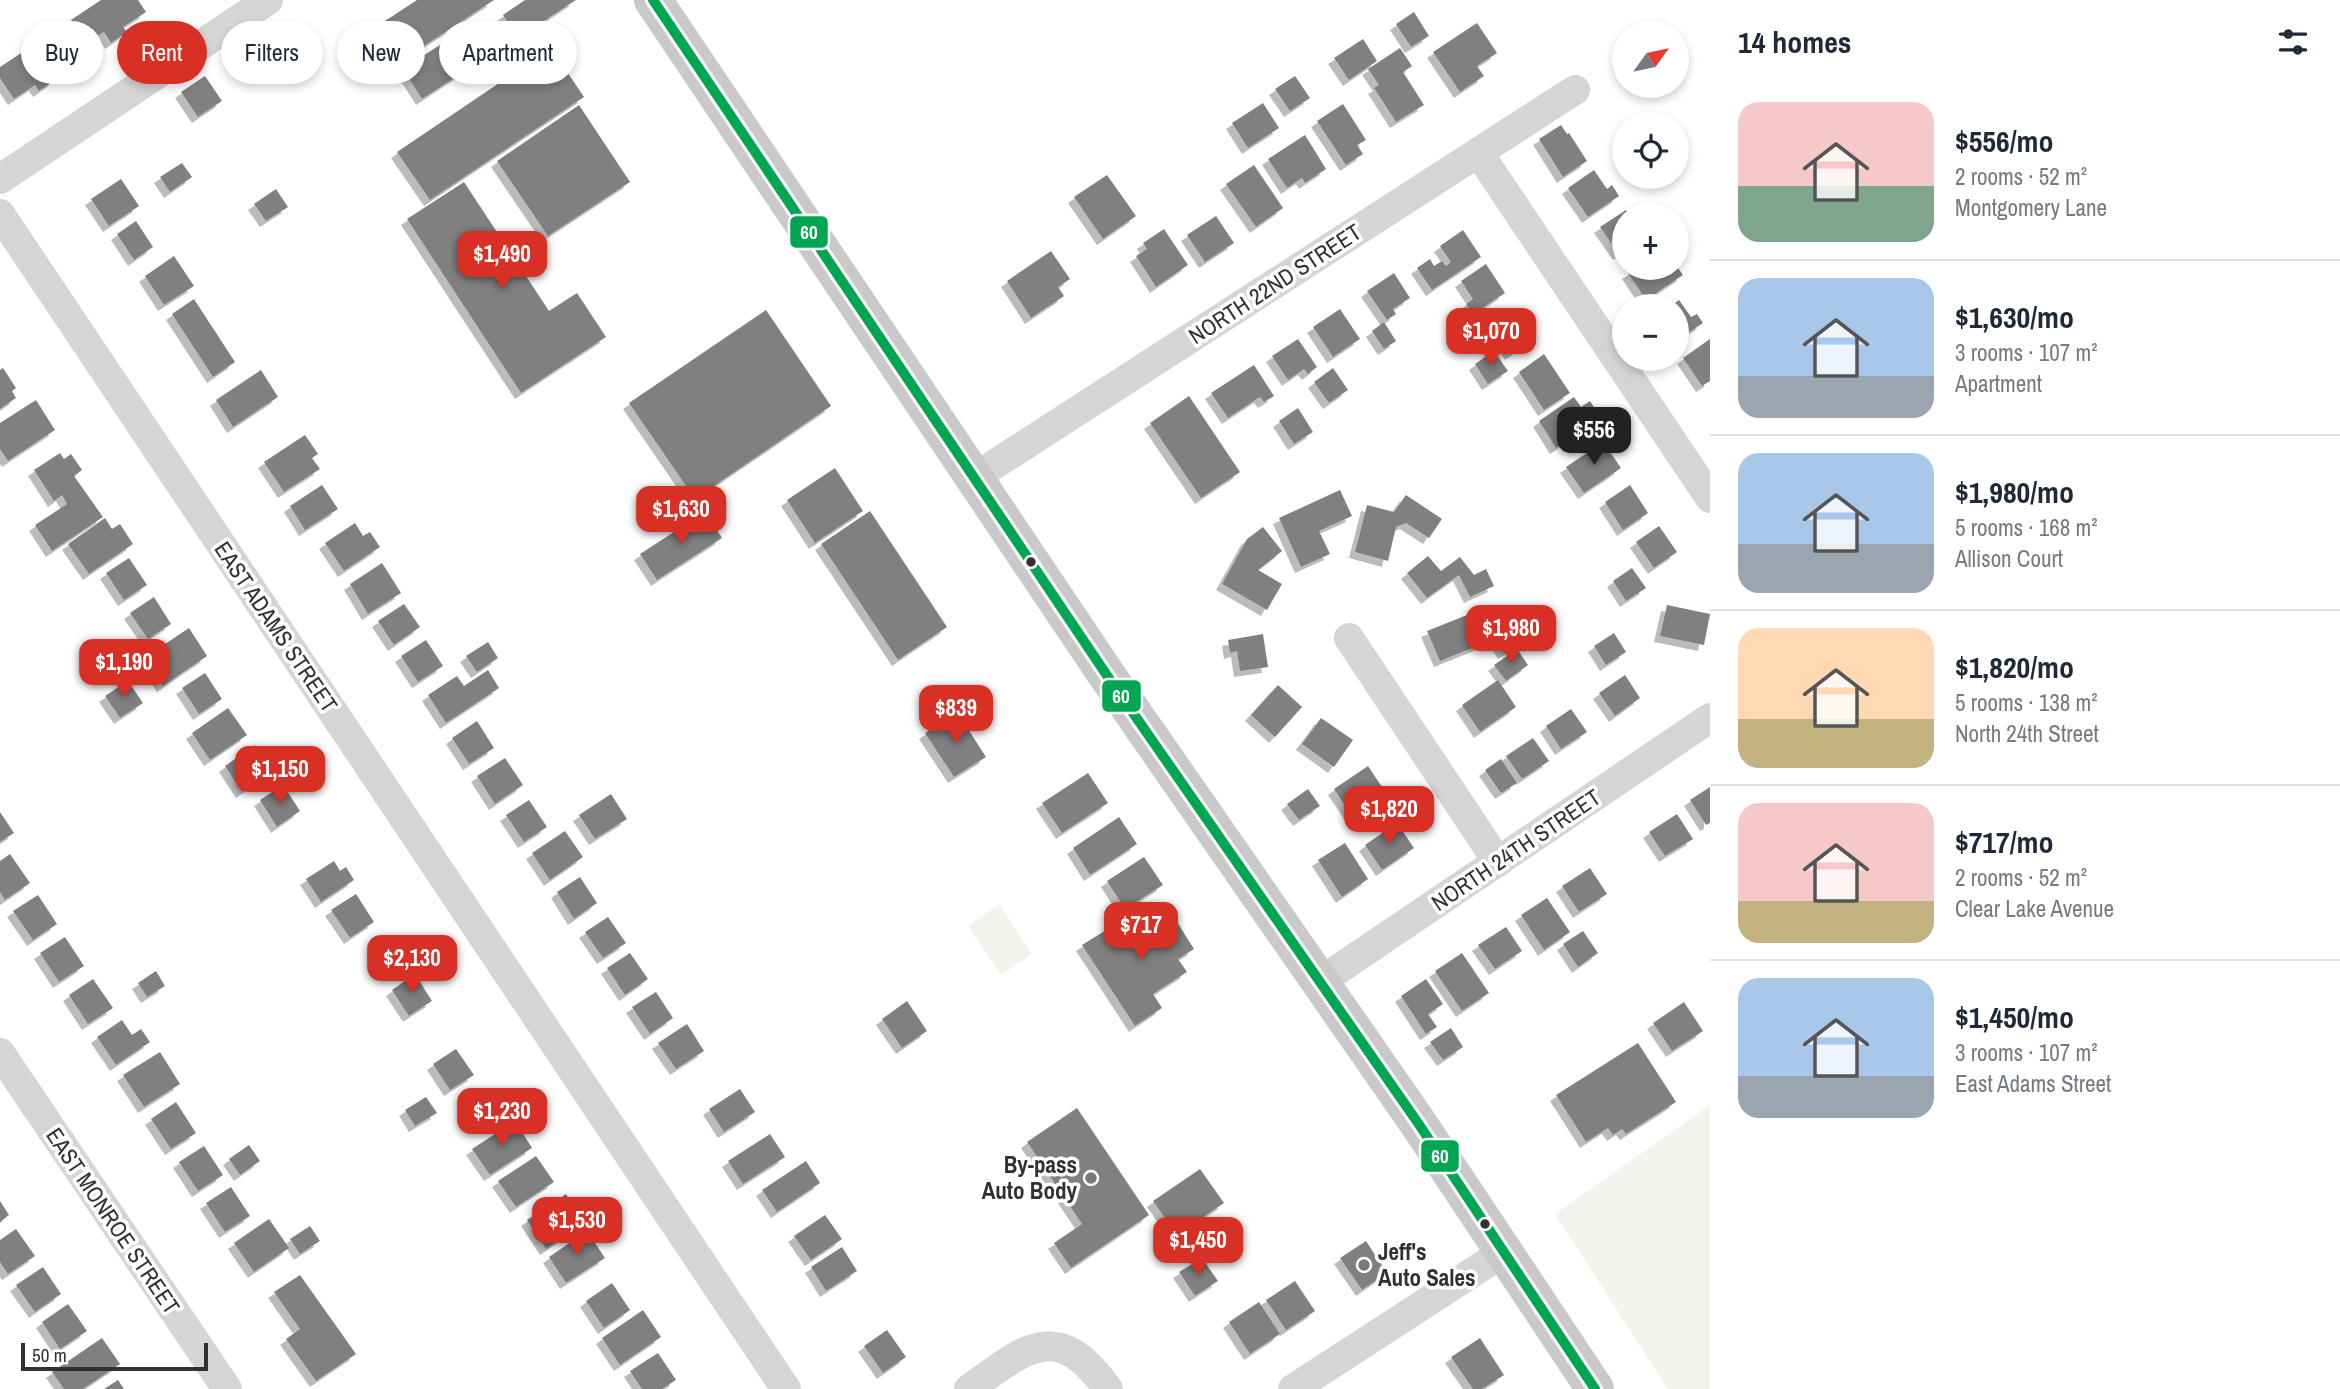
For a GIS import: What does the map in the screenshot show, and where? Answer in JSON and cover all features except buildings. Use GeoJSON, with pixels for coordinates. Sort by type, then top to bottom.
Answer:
{"type":"FeatureCollection","features":[{"type":"Feature","properties":{"kind":"main road"},"geometry":{"type":"LineString","coordinates":[[653,0],[1106,674],[1321,981],[1595,1389]]}},
{"type":"Feature","properties":{"kind":"street"},"geometry":{"type":"LineString","coordinates":[[0,179],[268,0]]}},
{"type":"Feature","properties":{"kind":"street","name":"NORTH 22ND STREET"},"geometry":{"type":"LineString","coordinates":[[975,477],[1575,90]]}},
{"type":"Feature","properties":{"kind":"street"},"geometry":{"type":"LineString","coordinates":[[1478,152],[1709,496]]}},
{"type":"Feature","properties":{"kind":"street","name":"EAST ADAMS STREET"},"geometry":{"type":"LineString","coordinates":[[0,214],[786,1389]]}},
{"type":"Feature","properties":{"kind":"street"},"geometry":{"type":"LineString","coordinates":[[1349,638],[1498,862]]}},
{"type":"Feature","properties":{"kind":"street","name":"NORTH 24TH STREET"},"geometry":{"type":"LineString","coordinates":[[1321,981],[1710,718]]}},
{"type":"Feature","properties":{"kind":"street","name":"EAST MONROE STREET"},"geometry":{"type":"LineString","coordinates":[[0,1053],[227,1389]]}},
{"type":"Feature","properties":{"kind":"street"},"geometry":{"type":"LineString","coordinates":[[1293,1389],[1504,1252]]}},
{"type":"Feature","properties":{"kind":"street"},"geometry":{"type":"LineString","coordinates":[[969,1389],[1030,1348],[1048,1345],[1067,1349],[1094,1369],[1108,1389]]}},
{"type":"Feature","properties":{"kind":"shaded area"},"geometry":{"type":"Polygon","coordinates":[[[999,904],[1032,954],[1001,975],[968,926],[999,904]]]}},
{"type":"Feature","properties":{"kind":"shaded area"},"geometry":{"type":"Polygon","coordinates":[[[1710,1105],[1710,1389],[1668,1389],[1555,1214],[1710,1105]]]}},
{"type":"Feature","properties":{"kind":"transit line","name":"60"},"geometry":{"type":"LineString","coordinates":[[653,0],[1106,674],[1418,1123],[1595,1389]]}},
{"type":"Feature","properties":{"kind":"place","name":"By-pass Auto Body"},"geometry":{"type":"Point","coordinates":[1091,1178]}},
{"type":"Feature","properties":{"kind":"place","name":"Jeff's Auto Sales"},"geometry":{"type":"Point","coordinates":[1364,1265]}}]}
